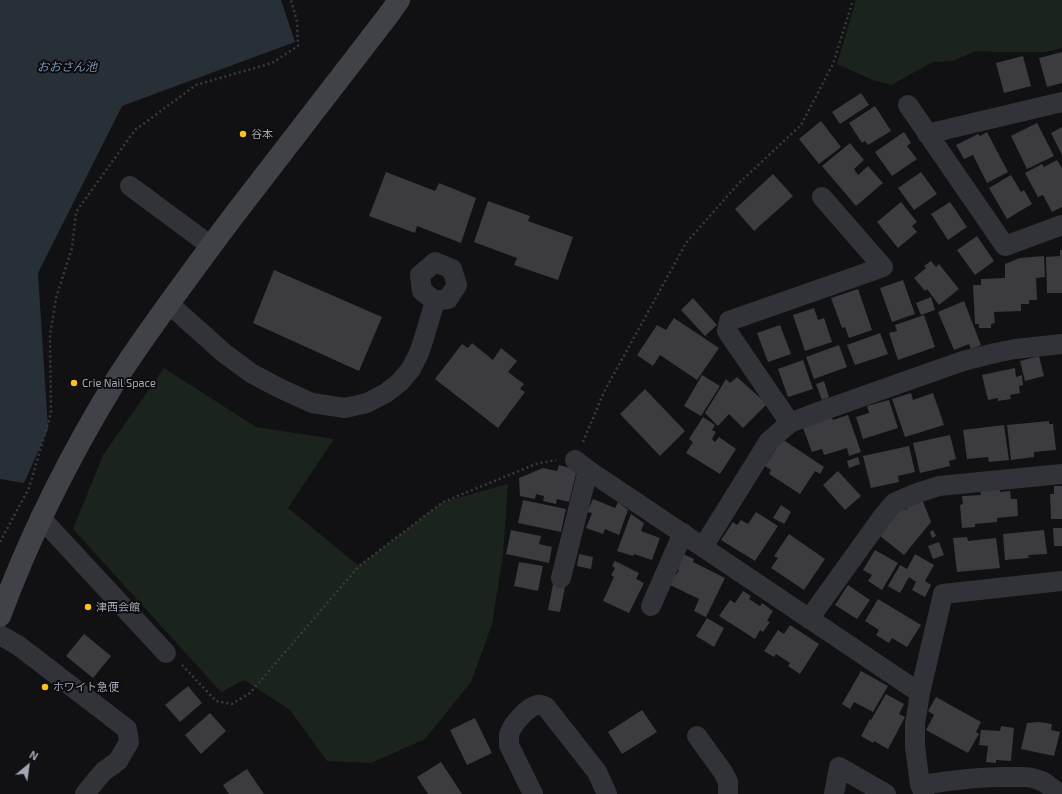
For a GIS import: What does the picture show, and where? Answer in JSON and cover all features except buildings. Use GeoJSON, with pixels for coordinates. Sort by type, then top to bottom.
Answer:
{"type":"FeatureCollection","features":[{"type":"Feature","properties":{"kind":"street"},"geometry":{"type":"LineString","coordinates":[[0,616],[5,584],[78,444],[114,384],[168,304],[211,246],[399,0]]}},
{"type":"Feature","properties":{"kind":"street"},"geometry":{"type":"LineString","coordinates":[[927,134],[1062,102]]}},
{"type":"Feature","properties":{"kind":"street"},"geometry":{"type":"LineString","coordinates":[[908,105],[1005,246],[1062,225]]}},
{"type":"Feature","properties":{"kind":"street"},"geometry":{"type":"LineString","coordinates":[[130,186],[211,246]]}},
{"type":"Feature","properties":{"kind":"street"},"geometry":{"type":"LineString","coordinates":[[790,423],[727,331],[729,321],[882,267],[822,197]]}},
{"type":"Feature","properties":{"kind":"street"},"geometry":{"type":"LineString","coordinates":[[168,304],[224,353],[252,373],[279,388],[312,402],[344,408],[367,403],[386,393],[400,382],[411,369],[419,353],[426,336],[435,301]]}},
{"type":"Feature","properties":{"kind":"street"},"geometry":{"type":"LineString","coordinates":[[703,546],[769,441],[790,423],[963,361],[1015,349],[1062,344]]}},
{"type":"Feature","properties":{"kind":"street"},"geometry":{"type":"LineString","coordinates":[[561,578],[582,465],[920,693]]}},
{"type":"Feature","properties":{"kind":"street"},"geometry":{"type":"LineString","coordinates":[[809,619],[894,503],[917,493],[939,486],[1062,474]]}},
{"type":"Feature","properties":{"kind":"street"},"geometry":{"type":"LineString","coordinates":[[40,517],[166,653]]}},
{"type":"Feature","properties":{"kind":"street"},"geometry":{"type":"LineString","coordinates":[[651,606],[683,533]]}},
{"type":"Feature","properties":{"kind":"street"},"geometry":{"type":"LineString","coordinates":[[1059,794],[1046,783],[1036,778],[1001,776],[971,778],[922,789],[915,746],[915,724],[920,693],[942,594],[1062,581]]}},
{"type":"Feature","properties":{"kind":"street"},"geometry":{"type":"LineString","coordinates":[[0,635],[19,646],[127,728],[129,742],[118,761],[104,770],[85,794]]}},
{"type":"Feature","properties":{"kind":"street"},"geometry":{"type":"LineString","coordinates":[[533,794],[509,745],[509,736],[511,730],[528,709],[538,704],[546,707],[597,772],[604,793]]}},
{"type":"Feature","properties":{"kind":"street"},"geometry":{"type":"LineString","coordinates":[[697,736],[723,772],[728,782],[728,794]]}},
{"type":"Feature","properties":{"kind":"street"},"geometry":{"type":"LineString","coordinates":[[834,794],[839,767],[886,794]]}},
{"type":"Feature","properties":{"kind":"path"},"geometry":{"type":"LineString","coordinates":[[0,542],[29,488],[51,413],[50,335],[56,298],[72,248],[76,212],[135,130],[196,85],[272,63],[298,46],[297,22],[291,0]]}},
{"type":"Feature","properties":{"kind":"path"},"geometry":{"type":"LineString","coordinates":[[166,653],[174,656],[216,701],[232,704],[250,693],[359,566],[443,502],[536,464],[560,459],[582,465],[604,392],[686,243],[738,184],[801,125],[833,64],[853,0]]}},
{"type":"Feature","properties":{"kind":"shaded area"},"geometry":{"type":"Polygon","coordinates":[[[856,0],[1062,0],[1062,48],[1045,52],[976,51],[952,61],[933,62],[891,85],[873,80],[837,64],[856,0]]]}},
{"type":"Feature","properties":{"kind":"shaded area"},"geometry":{"type":"Polygon","coordinates":[[[164,368],[256,427],[334,439],[288,508],[359,566],[443,502],[508,484],[503,555],[492,624],[471,682],[425,739],[371,763],[327,761],[290,710],[244,680],[221,692],[73,529],[103,455],[164,368]]]}},
{"type":"Feature","properties":{"kind":"water","name":"おおさん池"},"geometry":{"type":"Polygon","coordinates":[[[0,0],[281,0],[295,42],[122,106],[38,273],[48,429],[24,483],[0,479],[0,0]]]}},
{"type":"Feature","properties":{"kind":"place","name":"谷本"},"geometry":{"type":"Point","coordinates":[243,134]}},
{"type":"Feature","properties":{"kind":"place","name":"Crie Nail Space"},"geometry":{"type":"Point","coordinates":[74,383]}},
{"type":"Feature","properties":{"kind":"place","name":"津西会館"},"geometry":{"type":"Point","coordinates":[88,607]}},
{"type":"Feature","properties":{"kind":"place","name":"ホワイト急便"},"geometry":{"type":"Point","coordinates":[45,687]}}]}
